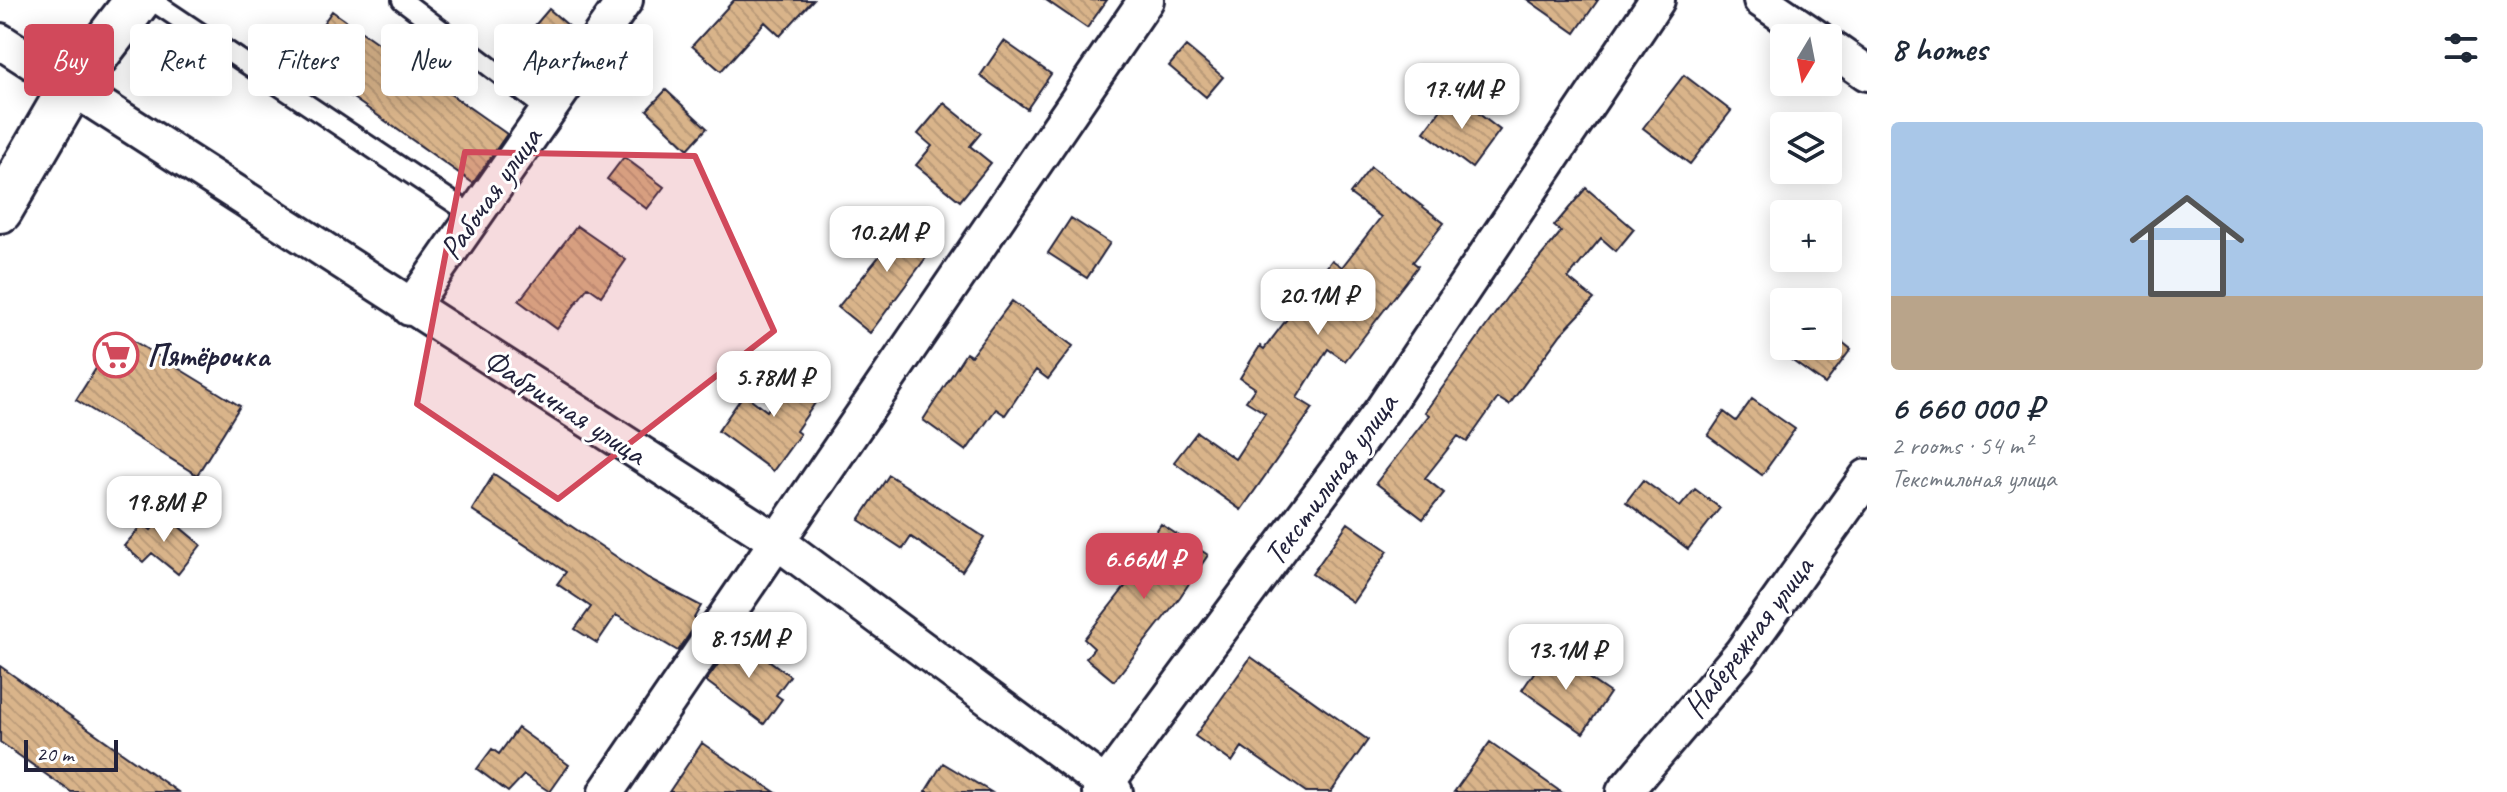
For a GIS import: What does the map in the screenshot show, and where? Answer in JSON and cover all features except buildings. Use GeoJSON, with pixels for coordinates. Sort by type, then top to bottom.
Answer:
{"type":"FeatureCollection","features":[{"type":"Feature","properties":{"kind":"street"},"geometry":{"type":"LineString","coordinates":[[114,32],[138,0]]}},
{"type":"Feature","properties":{"kind":"street","name":"Рабочая улица"},"geometry":{"type":"LineString","coordinates":[[410,308],[625,0]]}},
{"type":"Feature","properties":{"kind":"street"},"geometry":{"type":"LineString","coordinates":[[606,792],[1146,0]]}},
{"type":"Feature","properties":{"kind":"street","name":"Текстильная улица"},"geometry":{"type":"LineString","coordinates":[[1107,790],[1383,409],[1657,0]]}},
{"type":"Feature","properties":{"kind":"street"},"geometry":{"type":"LineString","coordinates":[[1761,0],[1796,24]]}},
{"type":"Feature","properties":{"kind":"street","name":"Фабричная улица"},"geometry":{"type":"LineString","coordinates":[[0,41],[24,57]]}},
{"type":"Feature","properties":{"kind":"street"},"geometry":{"type":"LineString","coordinates":[[1842,56],[1867,73]]}},
{"type":"Feature","properties":{"kind":"street"},"geometry":{"type":"LineString","coordinates":[[0,210],[66,96]]}},
{"type":"Feature","properties":{"kind":"street","name":"Фабричная улица"},"geometry":{"type":"LineString","coordinates":[[83,96],[778,542],[1107,790]]}},
{"type":"Feature","properties":{"kind":"street","name":"Набережная улица"},"geometry":{"type":"LineString","coordinates":[[1624,792],[1741,654],[1867,477]]}},
{"type":"Feature","properties":{"kind":"lane"},"geometry":{"type":"LineString","coordinates":[[151,0],[474,216]]}},
{"type":"Feature","properties":{"kind":"lane"},"geometry":{"type":"LineString","coordinates":[[402,0],[535,101]]}},
{"type":"Feature","properties":{"kind":"highlighted area"},"geometry":{"type":"Polygon","coordinates":[[[465,152],[695,156],[774,331],[558,499],[417,404],[465,152]]]}},
{"type":"Feature","properties":{"kind":"place","name":"Пятёрочка"},"geometry":{"type":"Point","coordinates":[116,355]}}]}
